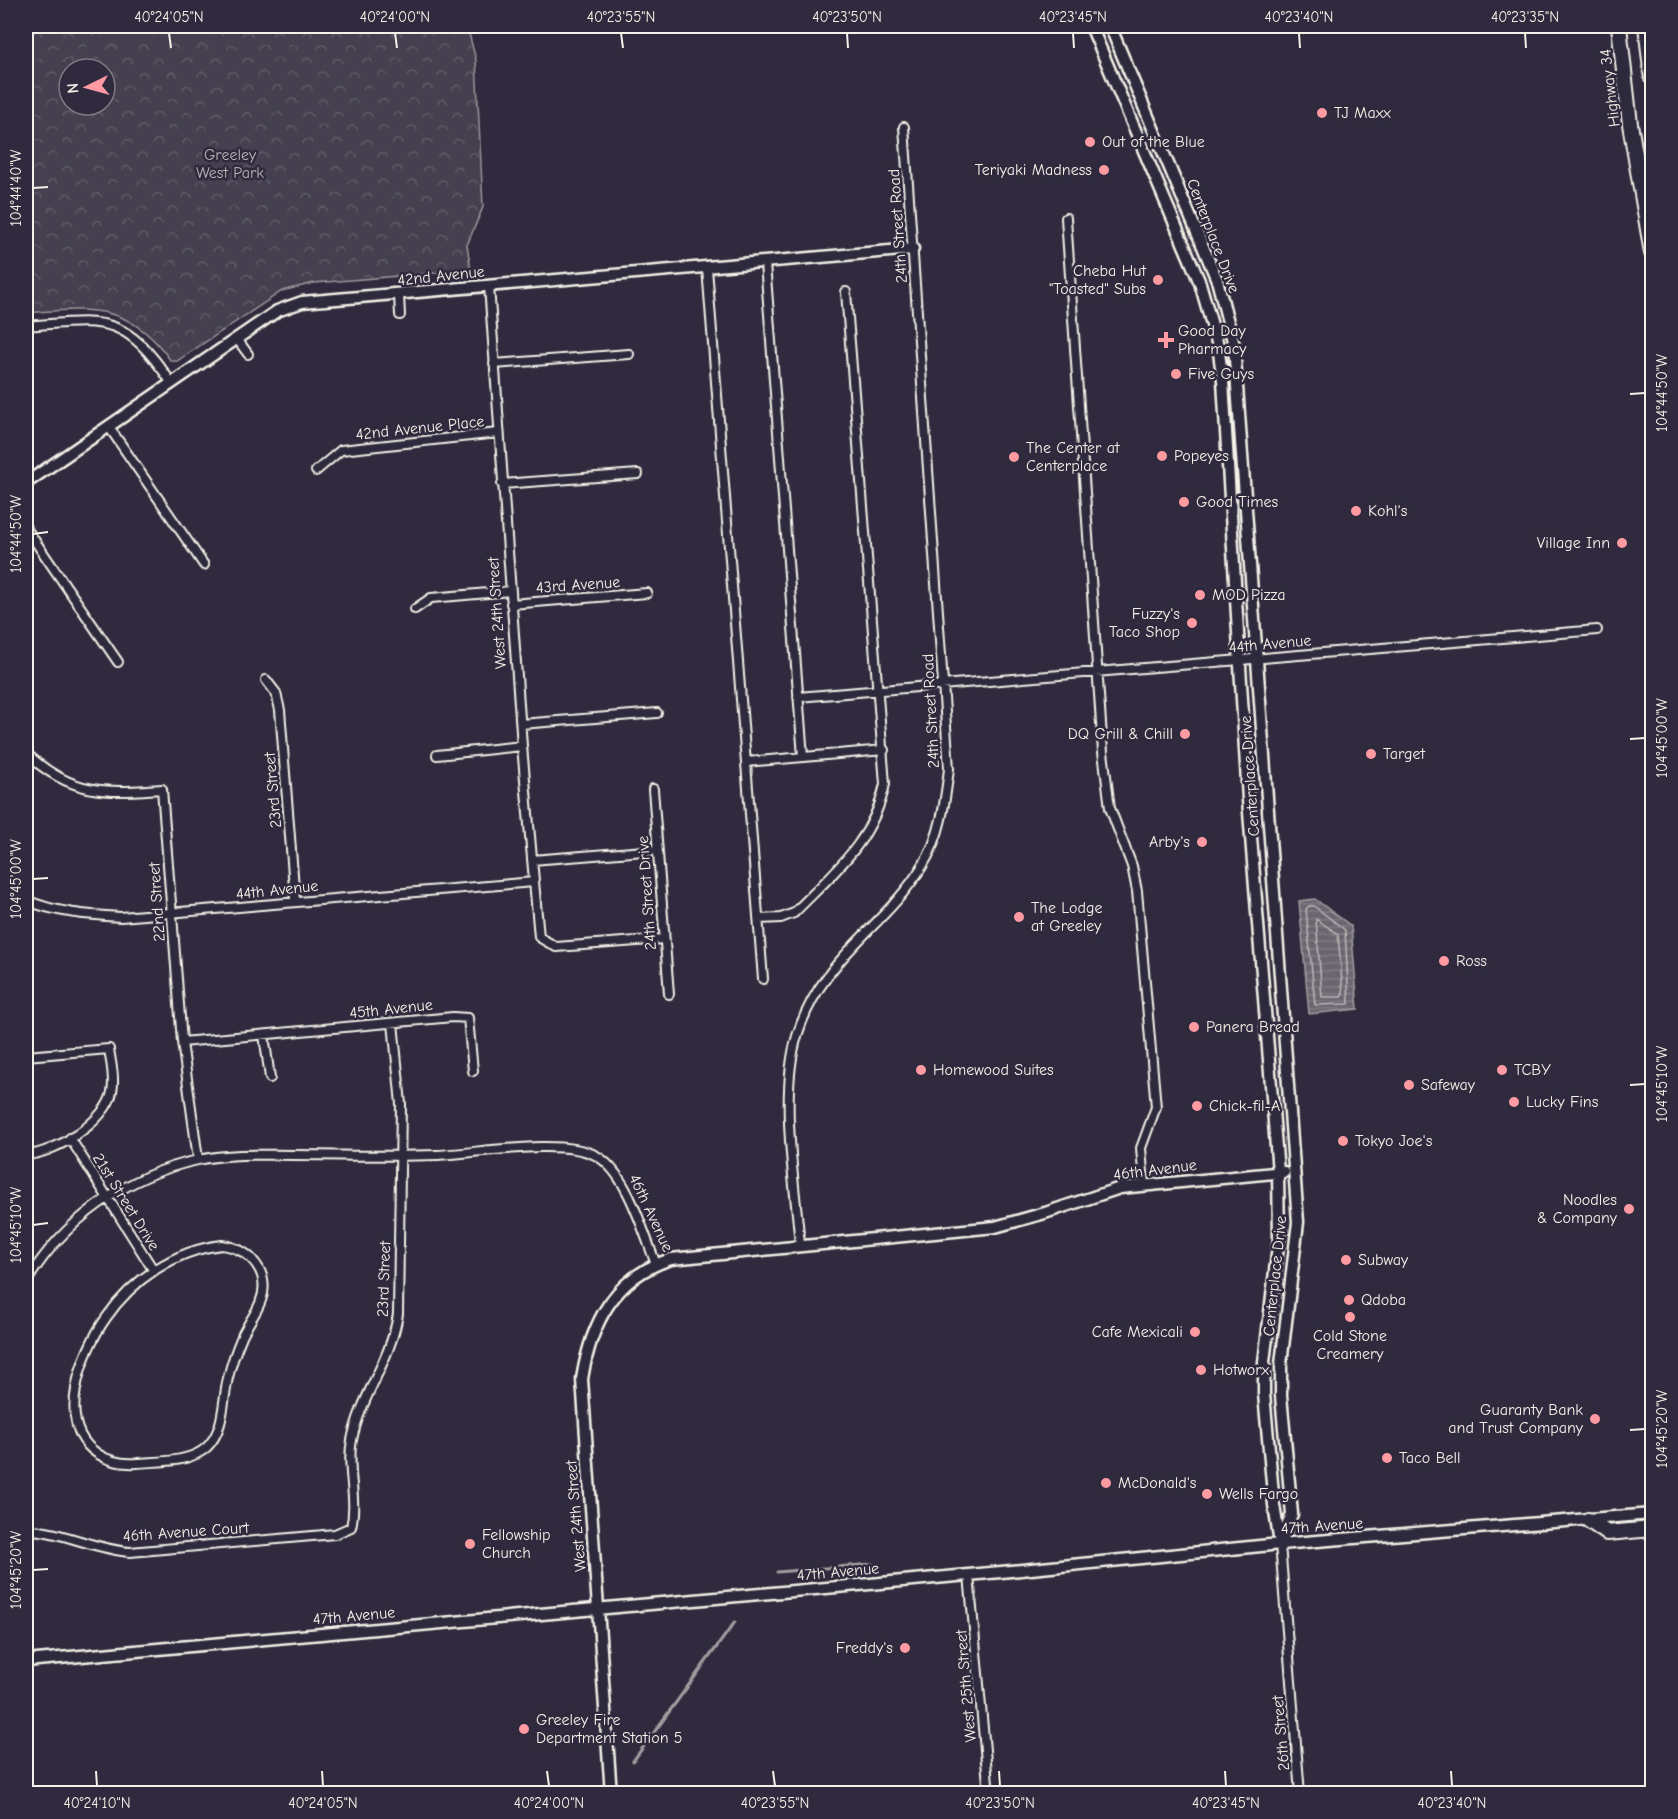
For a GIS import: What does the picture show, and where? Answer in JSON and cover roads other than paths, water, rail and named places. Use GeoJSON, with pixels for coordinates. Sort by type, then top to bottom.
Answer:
{"type":"FeatureCollection","features":[{"type":"Feature","properties":{"kind":"highway","name":"Highway 34"},"geometry":{"type":"LineString","coordinates":[[1619,26],[1630,124],[1653,253]]}},
{"type":"Feature","properties":{"kind":"highway"},"geometry":{"type":"LineString","coordinates":[[1646,26],[1653,78]]}},
{"type":"Feature","properties":{"kind":"highway"},"geometry":{"type":"LineString","coordinates":[[1588,1520],[1607,1533],[1653,1529]]}},
{"type":"Feature","properties":{"kind":"street","name":"Centerplace Drive"},"geometry":{"type":"LineString","coordinates":[[1091,26],[1200,283],[1218,346],[1223,381],[1253,870],[1278,1172],[1279,1238],[1269,1308],[1264,1383],[1281,1564]]}},
{"type":"Feature","properties":{"kind":"street","name":"Centerplace Drive"},"geometry":{"type":"LineString","coordinates":[[1110,26],[1217,280],[1234,345],[1298,1222],[1281,1364],[1292,1514],[1280,1544]]}},
{"type":"Feature","properties":{"kind":"street","name":"24th Street Road"},"geometry":{"type":"LineString","coordinates":[[800,1245],[789,1097],[796,1037],[818,987],[838,960],[906,889],[924,864],[937,834],[945,803],[949,769],[904,127]]}},
{"type":"Feature","properties":{"kind":"street"},"geometry":{"type":"LineString","coordinates":[[1066,218],[1098,672],[1110,808],[1132,866],[1138,904],[1156,1107],[1141,1148],[1144,1184]]}},
{"type":"Feature","properties":{"kind":"street","name":"42nd Avenue"},"geometry":{"type":"LineString","coordinates":[[26,483],[277,311],[302,302],[913,249]]}},
{"type":"Feature","properties":{"kind":"street"},"geometry":{"type":"LineString","coordinates":[[765,263],[803,757]]}},
{"type":"Feature","properties":{"kind":"street"},"geometry":{"type":"LineString","coordinates":[[707,268],[763,979]]}},
{"type":"Feature","properties":{"kind":"street","name":"West 24th Street"},"geometry":{"type":"LineString","coordinates":[[489,286],[511,604],[539,937],[556,947],[664,939]]}},
{"type":"Feature","properties":{"kind":"street"},"geometry":{"type":"LineString","coordinates":[[759,919],[781,918],[794,913],[859,846],[880,809],[886,775],[846,292]]}},
{"type":"Feature","properties":{"kind":"street"},"geometry":{"type":"LineString","coordinates":[[399,295],[400,315]]}},
{"type":"Feature","properties":{"kind":"street"},"geometry":{"type":"LineString","coordinates":[[26,326],[91,321],[114,326],[138,340],[171,382]]}},
{"type":"Feature","properties":{"kind":"street"},"geometry":{"type":"LineString","coordinates":[[237,339],[248,354]]}},
{"type":"Feature","properties":{"kind":"street"},"geometry":{"type":"LineString","coordinates":[[494,364],[628,354]]}},
{"type":"Feature","properties":{"kind":"street"},"geometry":{"type":"LineString","coordinates":[[109,427],[204,565]]}},
{"type":"Feature","properties":{"kind":"street","name":"42nd Avenue Place"},"geometry":{"type":"LineString","coordinates":[[316,471],[341,450],[498,433]]}},
{"type":"Feature","properties":{"kind":"street"},"geometry":{"type":"LineString","coordinates":[[502,484],[638,474]]}},
{"type":"Feature","properties":{"kind":"street"},"geometry":{"type":"LineString","coordinates":[[26,528],[118,662]]}},
{"type":"Feature","properties":{"kind":"street"},"geometry":{"type":"LineString","coordinates":[[415,609],[431,598],[511,591]]}},
{"type":"Feature","properties":{"kind":"street","name":"43rd Avenue"},"geometry":{"type":"LineString","coordinates":[[511,604],[647,593]]}},
{"type":"Feature","properties":{"kind":"street","name":"44th Avenue"},"geometry":{"type":"LineString","coordinates":[[798,697],[1597,630]]}},
{"type":"Feature","properties":{"kind":"street","name":"23rd Street"},"geometry":{"type":"LineString","coordinates":[[266,680],[276,693],[280,710],[295,900]]}},
{"type":"Feature","properties":{"kind":"street"},"geometry":{"type":"LineString","coordinates":[[521,724],[657,713]]}},
{"type":"Feature","properties":{"kind":"street"},"geometry":{"type":"LineString","coordinates":[[437,755],[522,746]]}},
{"type":"Feature","properties":{"kind":"street"},"geometry":{"type":"LineString","coordinates":[[746,762],[884,750]]}},
{"type":"Feature","properties":{"kind":"street","name":"22nd Street"},"geometry":{"type":"LineString","coordinates":[[26,753],[39,766],[78,787],[111,793],[162,789],[182,1042],[198,1160]]}},
{"type":"Feature","properties":{"kind":"street","name":"24th Street Drive"},"geometry":{"type":"LineString","coordinates":[[653,789],[669,994]]}},
{"type":"Feature","properties":{"kind":"street"},"geometry":{"type":"LineString","coordinates":[[532,860],[657,850]]}},
{"type":"Feature","properties":{"kind":"street","name":"44th Avenue"},"geometry":{"type":"LineString","coordinates":[[26,900],[50,908],[85,915],[121,917],[295,900],[534,882]]}},
{"type":"Feature","properties":{"kind":"street","name":"45th Avenue"},"geometry":{"type":"LineString","coordinates":[[182,1042],[453,1017],[468,1018],[473,1071]]}},
{"type":"Feature","properties":{"kind":"street","name":"23rd Street"},"geometry":{"type":"LineString","coordinates":[[351,1527],[354,1513],[351,1482],[352,1440],[394,1338],[398,1314],[401,1104],[393,1023]]}},
{"type":"Feature","properties":{"kind":"street"},"geometry":{"type":"LineString","coordinates":[[264,1035],[270,1077]]}},
{"type":"Feature","properties":{"kind":"street"},"geometry":{"type":"LineString","coordinates":[[26,1056],[109,1049],[113,1089],[108,1105],[94,1120],[70,1138],[42,1152],[26,1155]]}},
{"type":"Feature","properties":{"kind":"street","name":"21st Street Drive"},"geometry":{"type":"LineString","coordinates":[[70,1138],[154,1271]]}},
{"type":"Feature","properties":{"kind":"street","name":"46th Avenue"},"geometry":{"type":"LineString","coordinates":[[26,1283],[48,1251],[68,1229],[108,1197],[147,1176],[198,1160],[248,1154],[401,1156],[546,1147],[578,1148],[602,1159],[618,1176],[656,1264],[671,1259],[995,1227],[1045,1213],[1107,1191],[1144,1184],[1295,1171]]}},
{"type":"Feature","properties":{"kind":"street"},"geometry":{"type":"LineString","coordinates":[[212,1246],[232,1246],[249,1256],[256,1264],[263,1280],[263,1291],[235,1353],[224,1396],[219,1430],[207,1447],[197,1454],[182,1458],[117,1463],[93,1451],[78,1430],[75,1411],[79,1379],[85,1357],[105,1319],[134,1286],[154,1271],[193,1252],[212,1246]]}},
{"type":"Feature","properties":{"kind":"street","name":"West 24th Street"},"geometry":{"type":"LineString","coordinates":[[611,1794],[582,1378],[587,1346],[601,1314],[618,1293],[656,1264]]}},
{"type":"Feature","properties":{"kind":"street","name":"47th Avenue"},"geometry":{"type":"LineString","coordinates":[[26,1661],[969,1575],[1280,1544],[1653,1514]]}},
{"type":"Feature","properties":{"kind":"street","name":"46th Avenue Court"},"geometry":{"type":"LineString","coordinates":[[26,1530],[54,1533],[104,1550],[130,1552],[335,1534],[351,1527]]}},
{"type":"Feature","properties":{"kind":"street","name":"26th Street"},"geometry":{"type":"LineString","coordinates":[[1281,1564],[1300,1794]]}},
{"type":"Feature","properties":{"kind":"street","name":"West 25th Street"},"geometry":{"type":"LineString","coordinates":[[969,1575],[989,1794]]}},
{"type":"Feature","properties":{"kind":"water"},"geometry":{"type":"Polygon","coordinates":[[[1315,899],[1351,926],[1358,1009],[1309,1014],[1299,901],[1315,899]]]}},
{"type":"Feature","properties":{"kind":"waterway"},"geometry":{"type":"LineString","coordinates":[[777,1572],[872,1564]]}},
{"type":"Feature","properties":{"kind":"waterway"},"geometry":{"type":"LineString","coordinates":[[633,1761],[735,1622]]}},
{"type":"Feature","properties":{"kind":"place","name":"TJ Maxx"},"geometry":{"type":"Point","coordinates":[1322,113]}},
{"type":"Feature","properties":{"kind":"place","name":"Out of the Blue"},"geometry":{"type":"Point","coordinates":[1090,142]}},
{"type":"Feature","properties":{"kind":"place","name":"Teriyaki Madness"},"geometry":{"type":"Point","coordinates":[1104,170]}},
{"type":"Feature","properties":{"kind":"place","name":"Cheba Hut \"Toasted\" Subs"},"geometry":{"type":"Point","coordinates":[1158,280]}},
{"type":"Feature","properties":{"kind":"place","name":"Good Day Pharmacy"},"geometry":{"type":"Point","coordinates":[1166,340]}},
{"type":"Feature","properties":{"kind":"place","name":"Five Guys"},"geometry":{"type":"Point","coordinates":[1176,374]}},
{"type":"Feature","properties":{"kind":"place","name":"Popeyes"},"geometry":{"type":"Point","coordinates":[1162,456]}},
{"type":"Feature","properties":{"kind":"place","name":"The Center at Centerplace"},"geometry":{"type":"Point","coordinates":[1014,457]}},
{"type":"Feature","properties":{"kind":"place","name":"Good Times"},"geometry":{"type":"Point","coordinates":[1184,502]}},
{"type":"Feature","properties":{"kind":"place","name":"Kohl's"},"geometry":{"type":"Point","coordinates":[1356,511]}},
{"type":"Feature","properties":{"kind":"place","name":"Village Inn"},"geometry":{"type":"Point","coordinates":[1622,543]}},
{"type":"Feature","properties":{"kind":"place","name":"MOD Pizza"},"geometry":{"type":"Point","coordinates":[1200,595]}},
{"type":"Feature","properties":{"kind":"place","name":"Fuzzy's Taco Shop"},"geometry":{"type":"Point","coordinates":[1192,623]}},
{"type":"Feature","properties":{"kind":"place","name":"DQ Grill & Chill"},"geometry":{"type":"Point","coordinates":[1185,734]}},
{"type":"Feature","properties":{"kind":"place","name":"Target"},"geometry":{"type":"Point","coordinates":[1371,754]}},
{"type":"Feature","properties":{"kind":"place","name":"Arby's"},"geometry":{"type":"Point","coordinates":[1202,842]}},
{"type":"Feature","properties":{"kind":"place","name":"The Lodge at Greeley"},"geometry":{"type":"Point","coordinates":[1019,917]}},
{"type":"Feature","properties":{"kind":"place","name":"Ross"},"geometry":{"type":"Point","coordinates":[1444,961]}},
{"type":"Feature","properties":{"kind":"place","name":"Panera Bread"},"geometry":{"type":"Point","coordinates":[1194,1027]}},
{"type":"Feature","properties":{"kind":"place","name":"Homewood Suites"},"geometry":{"type":"Point","coordinates":[921,1070]}},
{"type":"Feature","properties":{"kind":"place","name":"TCBY"},"geometry":{"type":"Point","coordinates":[1502,1070]}},
{"type":"Feature","properties":{"kind":"place","name":"Safeway"},"geometry":{"type":"Point","coordinates":[1409,1085]}},
{"type":"Feature","properties":{"kind":"place","name":"Lucky Fins"},"geometry":{"type":"Point","coordinates":[1514,1102]}},
{"type":"Feature","properties":{"kind":"place","name":"Chick-fil-A"},"geometry":{"type":"Point","coordinates":[1197,1106]}},
{"type":"Feature","properties":{"kind":"place","name":"Tokyo Joe's"},"geometry":{"type":"Point","coordinates":[1343,1141]}},
{"type":"Feature","properties":{"kind":"place","name":"Noodles & Company"},"geometry":{"type":"Point","coordinates":[1629,1209]}},
{"type":"Feature","properties":{"kind":"place","name":"Subway"},"geometry":{"type":"Point","coordinates":[1346,1260]}},
{"type":"Feature","properties":{"kind":"place","name":"Qdoba"},"geometry":{"type":"Point","coordinates":[1349,1300]}},
{"type":"Feature","properties":{"kind":"place","name":"Cold Stone Creamery"},"geometry":{"type":"Point","coordinates":[1350,1317]}},
{"type":"Feature","properties":{"kind":"place","name":"Cafe Mexicali"},"geometry":{"type":"Point","coordinates":[1195,1332]}},
{"type":"Feature","properties":{"kind":"place","name":"Hotworx"},"geometry":{"type":"Point","coordinates":[1201,1370]}},
{"type":"Feature","properties":{"kind":"place","name":"Guaranty Bank and Trust Company"},"geometry":{"type":"Point","coordinates":[1595,1419]}},
{"type":"Feature","properties":{"kind":"place","name":"Taco Bell"},"geometry":{"type":"Point","coordinates":[1387,1458]}},
{"type":"Feature","properties":{"kind":"place","name":"McDonald's"},"geometry":{"type":"Point","coordinates":[1106,1483]}},
{"type":"Feature","properties":{"kind":"place","name":"Wells Fargo"},"geometry":{"type":"Point","coordinates":[1207,1494]}},
{"type":"Feature","properties":{"kind":"place","name":"Fellowship Church"},"geometry":{"type":"Point","coordinates":[470,1544]}},
{"type":"Feature","properties":{"kind":"place","name":"Freddy's"},"geometry":{"type":"Point","coordinates":[905,1648]}},
{"type":"Feature","properties":{"kind":"place","name":"Greeley Fire Department Station 5"},"geometry":{"type":"Point","coordinates":[524,1729]}},
{"type":"Feature","properties":{"kind":"park label","name":"Greeley West Park"},"geometry":{"type":"Point","coordinates":[230,164]}}]}
